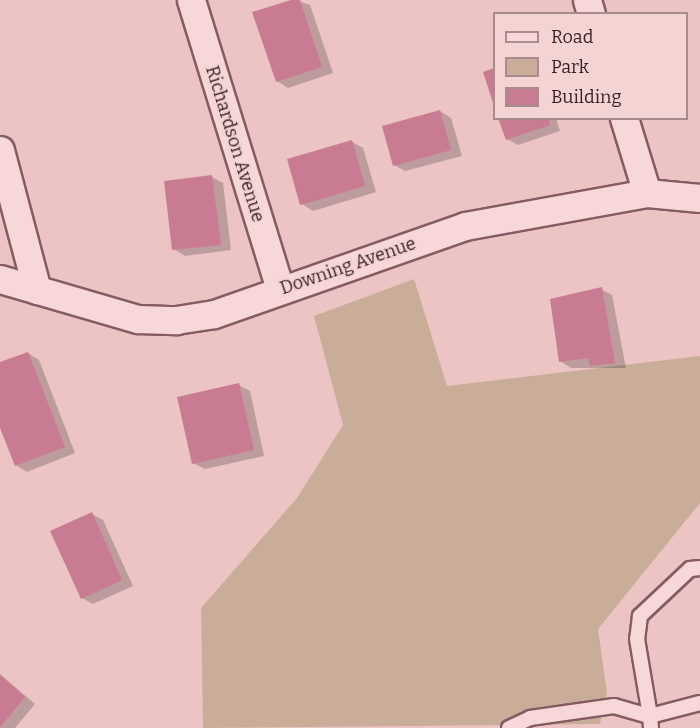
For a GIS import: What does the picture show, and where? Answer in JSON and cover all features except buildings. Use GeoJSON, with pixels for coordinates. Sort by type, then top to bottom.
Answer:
{"type":"FeatureCollection","features":[{"type":"Feature","properties":{"kind":"street","name":"Richardson Avenue"},"geometry":{"type":"LineString","coordinates":[[190,0],[280,289]]}},
{"type":"Feature","properties":{"kind":"street"},"geometry":{"type":"LineString","coordinates":[[625,120],[647,193]]}},
{"type":"Feature","properties":{"kind":"street"},"geometry":{"type":"LineString","coordinates":[[0,150],[37,290]]}},
{"type":"Feature","properties":{"kind":"street","name":"Downing Avenue"},"geometry":{"type":"LineString","coordinates":[[0,279],[138,319],[176,320],[214,314],[465,226],[647,193],[700,198]]}},
{"type":"Feature","properties":{"kind":"lane"},"geometry":{"type":"LineString","coordinates":[[650,722],[639,670],[640,616],[690,569],[700,568]]}},
{"type":"Feature","properties":{"kind":"lane"},"geometry":{"type":"LineString","coordinates":[[509,728],[530,718],[614,706],[650,722],[700,703]]}},
{"type":"Feature","properties":{"kind":"green space"},"geometry":{"type":"Polygon","coordinates":[[[414,279],[447,386],[700,356],[700,503],[598,629],[607,693],[600,724],[203,728],[201,608],[297,498],[343,425],[314,316],[414,279]]]}}]}
